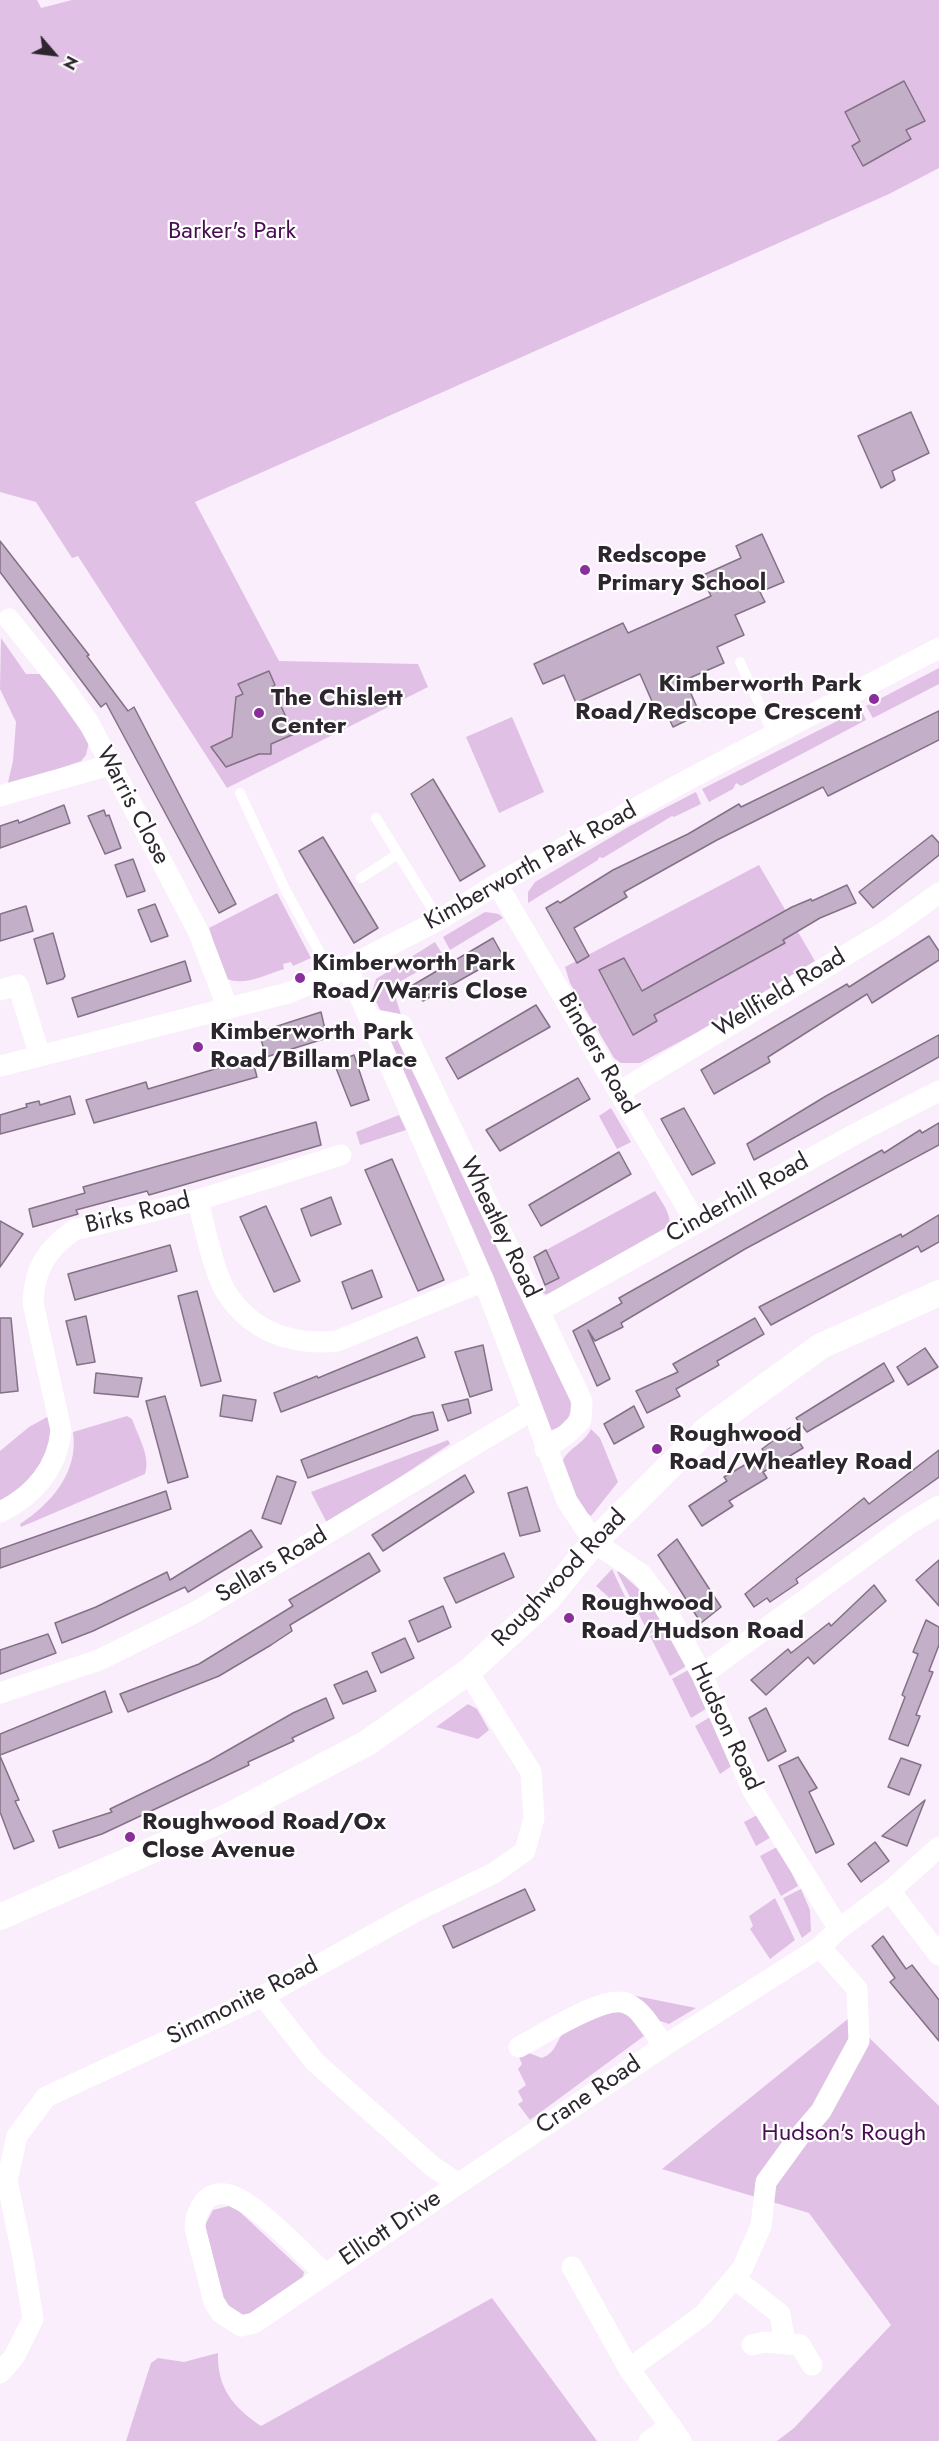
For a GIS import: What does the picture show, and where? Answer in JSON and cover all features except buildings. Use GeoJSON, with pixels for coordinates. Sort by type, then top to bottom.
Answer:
{"type":"FeatureCollection","features":[{"type":"Feature","properties":{"kind":"street","name":"Warris Close"},"geometry":{"type":"LineString","coordinates":[[9,619],[65,689],[88,723],[199,933],[228,1009]]}},
{"type":"Feature","properties":{"kind":"street","name":"Kimberworth Park Road"},"geometry":{"type":"LineString","coordinates":[[0,1066],[288,993],[340,971],[439,920],[497,884],[773,734],[939,648]]}},
{"type":"Feature","properties":{"kind":"street"},"geometry":{"type":"LineString","coordinates":[[0,796],[110,765]]}},
{"type":"Feature","properties":{"kind":"street","name":"Binders Road"},"geometry":{"type":"LineString","coordinates":[[497,884],[696,1223]]}},
{"type":"Feature","properties":{"kind":"street","name":"Wellfield Road"},"geometry":{"type":"LineString","coordinates":[[619,1092],[889,929],[939,893]]}},
{"type":"Feature","properties":{"kind":"street","name":"Wheatley Road"},"geometry":{"type":"LineString","coordinates":[[340,971],[371,1018],[484,1281],[545,1449],[567,1501],[594,1542]]}},
{"type":"Feature","properties":{"kind":"street"},"geometry":{"type":"LineString","coordinates":[[0,990],[18,985],[40,1056]]}},
{"type":"Feature","properties":{"kind":"street","name":"Wheatley Road"},"geometry":{"type":"LineString","coordinates":[[371,1018],[402,1025],[582,1401],[581,1420],[567,1434],[545,1449]]}},
{"type":"Feature","properties":{"kind":"street","name":"Cinderhill Road"},"geometry":{"type":"LineString","coordinates":[[539,1311],[855,1134],[939,1091]]}},
{"type":"Feature","properties":{"kind":"street","name":"Birks Road"},"geometry":{"type":"LineString","coordinates":[[0,1512],[17,1504],[37,1486],[60,1446],[60,1430],[33,1303],[33,1283],[40,1264],[57,1242],[74,1230],[198,1200],[341,1155]]}},
{"type":"Feature","properties":{"kind":"street"},"geometry":{"type":"LineString","coordinates":[[198,1200],[204,1228],[226,1292],[251,1319],[284,1339],[314,1344],[337,1341],[484,1281]]}},
{"type":"Feature","properties":{"kind":"street","name":"Roughwood Road"},"geometry":{"type":"LineString","coordinates":[[0,1917],[234,1814],[367,1743],[468,1672],[547,1600],[594,1542],[706,1429],[821,1346],[939,1293]]}},
{"type":"Feature","properties":{"kind":"street","name":"Sellars Road"},"geometry":{"type":"LineString","coordinates":[[0,1694],[99,1660],[194,1612],[531,1411]]}},
{"type":"Feature","properties":{"kind":"street"},"geometry":{"type":"LineString","coordinates":[[702,1675],[899,1531],[939,1506]]}},
{"type":"Feature","properties":{"kind":"street","name":"Hudson Road"},"geometry":{"type":"LineString","coordinates":[[594,1542],[641,1574],[661,1600],[702,1675],[753,1791],[839,1929]]}},
{"type":"Feature","properties":{"kind":"street","name":"Simmonite Road"},"geometry":{"type":"LineString","coordinates":[[0,2373],[14,2357],[33,2319],[7,2181],[16,2136],[46,2097],[263,1996],[418,1910],[494,1873],[525,1851],[534,1818],[531,1772],[468,1672]]}},
{"type":"Feature","properties":{"kind":"street","name":"Crane Road"},"geometry":{"type":"LineString","coordinates":[[458,2184],[664,2046],[820,1947],[839,1929],[890,1891],[939,1847]]}},
{"type":"Feature","properties":{"kind":"street"},"geometry":{"type":"LineString","coordinates":[[890,1891],[939,1955]]}},
{"type":"Feature","properties":{"kind":"street"},"geometry":{"type":"LineString","coordinates":[[629,2369],[704,2315],[742,2269],[761,2226],[766,2182],[821,2111],[859,2041],[857,1989],[820,1947]]}},
{"type":"Feature","properties":{"kind":"street"},"geometry":{"type":"LineString","coordinates":[[263,1996],[315,2062],[432,2166],[458,2184]]}},
{"type":"Feature","properties":{"kind":"street"},"geometry":{"type":"LineString","coordinates":[[519,2047],[600,2005],[617,2001],[629,2004],[641,2015],[664,2046]]}},
{"type":"Feature","properties":{"kind":"street","name":"Elliott Drive"},"geometry":{"type":"LineString","coordinates":[[324,2273],[265,2219],[229,2195],[217,2194],[207,2198],[195,2217],[195,2228],[214,2302],[220,2313],[241,2326],[254,2323],[324,2273],[458,2184]]}},
{"type":"Feature","properties":{"kind":"street"},"geometry":{"type":"LineString","coordinates":[[572,2267],[629,2369],[676,2434],[649,2441]]}},
{"type":"Feature","properties":{"kind":"street"},"geometry":{"type":"LineString","coordinates":[[734,2278],[780,2314],[785,2343]]}},
{"type":"Feature","properties":{"kind":"street"},"geometry":{"type":"LineString","coordinates":[[752,2345],[764,2342],[800,2345],[812,2365]]}},
{"type":"Feature","properties":{"kind":"lane"},"geometry":{"type":"LineString","coordinates":[[740,662],[773,734]]}},
{"type":"Feature","properties":{"kind":"lane"},"geometry":{"type":"LineString","coordinates":[[240,793],[286,891],[340,971]]}},
{"type":"Feature","properties":{"kind":"lane"},"geometry":{"type":"LineString","coordinates":[[376,818],[439,920]]}},
{"type":"Feature","properties":{"kind":"lane"},"geometry":{"type":"LineString","coordinates":[[361,878],[398,854]]}},
{"type":"Feature","properties":{"kind":"green space","name":"Barker's Park"},"geometry":{"type":"Polygon","coordinates":[[[0,0],[37,0],[41,8],[72,0],[939,0],[939,168],[889,194],[195,502],[279,661],[418,664],[428,687],[227,788],[78,556],[72,558],[36,502],[0,492],[0,0]]]}},
{"type":"Feature","properties":{"kind":"green space"},"geometry":{"type":"Polygon","coordinates":[[[1,638],[26,674],[41,674],[89,742],[86,755],[81,761],[7,787],[13,761],[16,722],[0,689],[1,638]]]}},
{"type":"Feature","properties":{"kind":"green space"},"geometry":{"type":"Polygon","coordinates":[[[939,668],[939,684],[873,718],[866,706],[939,668]]]}},
{"type":"Feature","properties":{"kind":"green space"},"geometry":{"type":"Polygon","coordinates":[[[861,709],[866,720],[741,786],[736,783],[733,789],[709,802],[702,789],[861,709]]]}},
{"type":"Feature","properties":{"kind":"green space"},"geometry":{"type":"Polygon","coordinates":[[[512,717],[544,792],[499,813],[466,737],[512,717]]]}},
{"type":"Feature","properties":{"kind":"green space"},"geometry":{"type":"Polygon","coordinates":[[[696,792],[701,804],[672,816],[603,858],[599,857],[598,860],[528,903],[528,892],[535,882],[630,826],[696,792]]]}},
{"type":"Feature","properties":{"kind":"green space"},"geometry":{"type":"Polygon","coordinates":[[[759,865],[815,961],[698,1032],[640,1063],[621,1063],[614,1058],[570,983],[565,967],[759,865]]]}},
{"type":"Feature","properties":{"kind":"green space"},"geometry":{"type":"Polygon","coordinates":[[[277,893],[311,958],[293,966],[291,962],[283,964],[284,969],[247,981],[225,978],[209,928],[277,893]]]}},
{"type":"Feature","properties":{"kind":"green space"},"geometry":{"type":"Polygon","coordinates":[[[485,912],[499,914],[503,918],[450,950],[443,937],[485,912]]]}},
{"type":"Feature","properties":{"kind":"green space"},"geometry":{"type":"Polygon","coordinates":[[[435,942],[444,957],[392,986],[402,1018],[382,1014],[372,993],[376,979],[435,942]]]}},
{"type":"Feature","properties":{"kind":"green space"},"geometry":{"type":"Polygon","coordinates":[[[390,1033],[398,1039],[570,1394],[571,1408],[568,1418],[565,1423],[554,1429],[547,1431],[387,1036],[390,1033]]]}},
{"type":"Feature","properties":{"kind":"green space"},"geometry":{"type":"Polygon","coordinates":[[[611,1108],[631,1142],[617,1149],[599,1116],[611,1108]]]}},
{"type":"Feature","properties":{"kind":"green space"},"geometry":{"type":"Polygon","coordinates":[[[399,1115],[406,1130],[360,1145],[356,1132],[399,1115]]]}},
{"type":"Feature","properties":{"kind":"green space"},"geometry":{"type":"Polygon","coordinates":[[[655,1191],[668,1215],[668,1230],[548,1296],[538,1289],[559,1278],[546,1250],[655,1191]]]}},
{"type":"Feature","properties":{"kind":"green space"},"geometry":{"type":"Polygon","coordinates":[[[49,1416],[50,1446],[46,1457],[40,1468],[0,1506],[0,1451],[29,1427],[49,1416]]]}},
{"type":"Feature","properties":{"kind":"green space"},"geometry":{"type":"Polygon","coordinates":[[[127,1416],[132,1419],[143,1446],[146,1461],[145,1474],[21,1527],[20,1524],[42,1507],[60,1486],[72,1460],[73,1432],[127,1416]]]}},
{"type":"Feature","properties":{"kind":"green space"},"geometry":{"type":"Polygon","coordinates":[[[591,1429],[600,1438],[618,1482],[591,1516],[581,1509],[562,1462],[591,1429]]]}},
{"type":"Feature","properties":{"kind":"green space"},"geometry":{"type":"Polygon","coordinates":[[[448,1440],[450,1444],[328,1525],[311,1492],[448,1440]]]}},
{"type":"Feature","properties":{"kind":"green space"},"geometry":{"type":"Polygon","coordinates":[[[612,1569],[637,1622],[596,1586],[612,1569]]]}},
{"type":"Feature","properties":{"kind":"green space"},"geometry":{"type":"Polygon","coordinates":[[[619,1571],[643,1593],[664,1626],[649,1634],[617,1572],[619,1571]]]}},
{"type":"Feature","properties":{"kind":"green space"},"geometry":{"type":"Polygon","coordinates":[[[667,1628],[688,1665],[670,1676],[650,1636],[667,1628]]]}},
{"type":"Feature","properties":{"kind":"green space"},"geometry":{"type":"Polygon","coordinates":[[[690,1669],[709,1707],[691,1718],[672,1679],[690,1669]]]}},
{"type":"Feature","properties":{"kind":"green space"},"geometry":{"type":"Polygon","coordinates":[[[468,1704],[477,1709],[489,1730],[478,1739],[436,1727],[468,1704]]]}},
{"type":"Feature","properties":{"kind":"green space"},"geometry":{"type":"Polygon","coordinates":[[[712,1716],[736,1763],[720,1774],[695,1726],[712,1716]]]}},
{"type":"Feature","properties":{"kind":"green space"},"geometry":{"type":"Polygon","coordinates":[[[761,1813],[773,1836],[756,1846],[744,1822],[761,1813]]]}},
{"type":"Feature","properties":{"kind":"green space"},"geometry":{"type":"Polygon","coordinates":[[[779,1846],[798,1886],[781,1896],[760,1856],[779,1846]]]}},
{"type":"Feature","properties":{"kind":"green space"},"geometry":{"type":"Polygon","coordinates":[[[801,1889],[810,1910],[811,1931],[802,1938],[783,1898],[801,1889]]]}},
{"type":"Feature","properties":{"kind":"green space"},"geometry":{"type":"Polygon","coordinates":[[[775,1898],[795,1940],[770,1959],[750,1929],[753,1926],[749,1916],[775,1898]]]}},
{"type":"Feature","properties":{"kind":"green space"},"geometry":{"type":"Polygon","coordinates":[[[631,1995],[696,2008],[669,2024],[660,2021],[631,1995]]]}},
{"type":"Feature","properties":{"kind":"green space"},"geometry":{"type":"Polygon","coordinates":[[[614,2009],[629,2016],[644,2036],[530,2120],[518,2104],[523,2101],[518,2091],[526,2085],[518,2069],[522,2064],[519,2057],[529,2053],[542,2058],[547,2056],[563,2033],[614,2009]]]}},
{"type":"Feature","properties":{"kind":"green space","name":"Hudson's Rough"},"geometry":{"type":"Polygon","coordinates":[[[849,2018],[939,2106],[939,2441],[777,2441],[794,2428],[891,2325],[809,2213],[662,2169],[849,2018]]]}},
{"type":"Feature","properties":{"kind":"green space"},"geometry":{"type":"Polygon","coordinates":[[[229,2206],[239,2211],[304,2272],[303,2277],[249,2316],[233,2314],[223,2299],[205,2225],[213,2210],[229,2206]]]}},
{"type":"Feature","properties":{"kind":"green space"},"geometry":{"type":"Polygon","coordinates":[[[492,2298],[597,2441],[126,2441],[151,2363],[158,2358],[184,2362],[218,2353],[220,2376],[229,2396],[242,2412],[261,2426],[492,2298]]]}},
{"type":"Feature","properties":{"kind":"place","name":"Redscope Primary School"},"geometry":{"type":"Point","coordinates":[585,570]}},
{"type":"Feature","properties":{"kind":"place","name":"Kimberworth Park Road/Redscope Crescent"},"geometry":{"type":"Point","coordinates":[874,699]}},
{"type":"Feature","properties":{"kind":"place","name":"The Chislett Center"},"geometry":{"type":"Point","coordinates":[259,713]}},
{"type":"Feature","properties":{"kind":"place","name":"Kimberworth Park Road/Warris Close"},"geometry":{"type":"Point","coordinates":[300,978]}},
{"type":"Feature","properties":{"kind":"place","name":"Kimberworth Park Road/Billam Place"},"geometry":{"type":"Point","coordinates":[198,1047]}},
{"type":"Feature","properties":{"kind":"place","name":"Roughwood Road/Wheatley Road"},"geometry":{"type":"Point","coordinates":[657,1449]}},
{"type":"Feature","properties":{"kind":"place","name":"Roughwood Road/Hudson Road"},"geometry":{"type":"Point","coordinates":[569,1618]}},
{"type":"Feature","properties":{"kind":"place","name":"Roughwood Road/Ox Close Avenue"},"geometry":{"type":"Point","coordinates":[130,1837]}}]}
